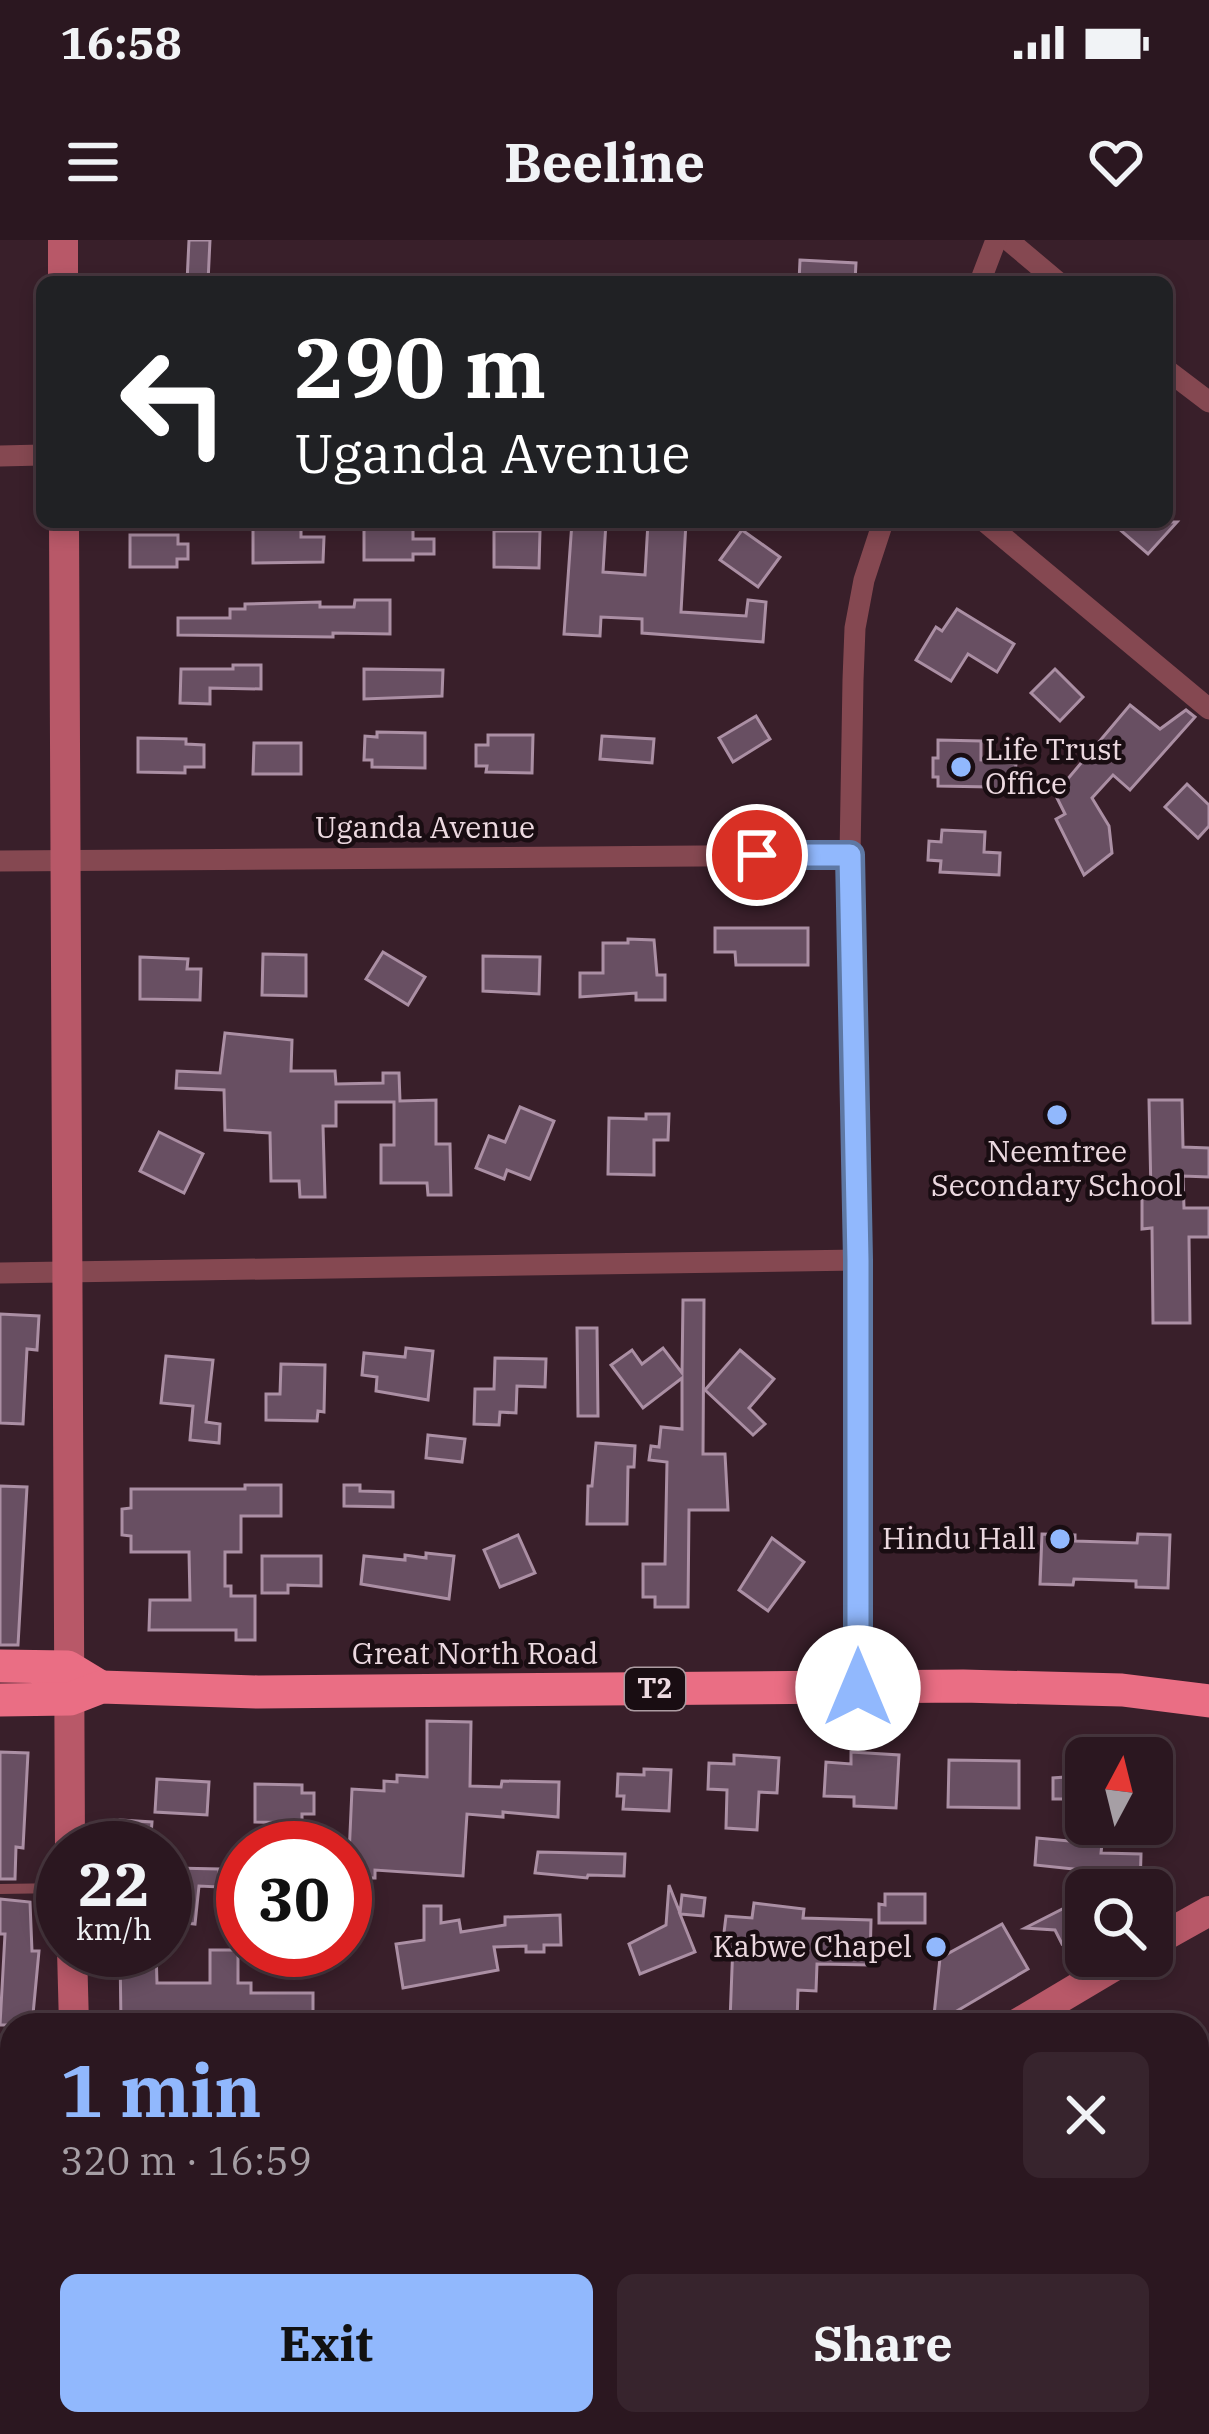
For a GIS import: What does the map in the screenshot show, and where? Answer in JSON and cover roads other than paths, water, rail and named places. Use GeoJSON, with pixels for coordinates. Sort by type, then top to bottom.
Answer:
{"type":"FeatureCollection","features":[{"type":"Feature","properties":{"kind":"highway","name":"Great North Road"},"geometry":{"type":"LineString","coordinates":[[0,1666],[80,1684],[258,1692],[1060,1687],[1209,1701]]}},
{"type":"Feature","properties":{"kind":"highway","name":"Great North Road"},"geometry":{"type":"LineString","coordinates":[[0,1700],[80,1684]]}},
{"type":"Feature","properties":{"kind":"main road"},"geometry":{"type":"LineString","coordinates":[[63,240],[63,276]]}},
{"type":"Feature","properties":{"kind":"main road"},"geometry":{"type":"LineString","coordinates":[[64,528],[68,1272],[80,1684],[72,1821]]}},
{"type":"Feature","properties":{"kind":"main road"},"geometry":{"type":"LineString","coordinates":[[1173,1931],[1209,1911]]}},
{"type":"Feature","properties":{"kind":"main road"},"geometry":{"type":"LineString","coordinates":[[73,1977],[74,2013]]}},
{"type":"Feature","properties":{"kind":"main road"},"geometry":{"type":"LineString","coordinates":[[1035,2013],[1096,1977]]}},
{"type":"Feature","properties":{"kind":"street"},"geometry":{"type":"LineString","coordinates":[[982,276],[996,240]]}},
{"type":"Feature","properties":{"kind":"street"},"geometry":{"type":"LineString","coordinates":[[1008,240],[1051,276]]}},
{"type":"Feature","properties":{"kind":"street"},"geometry":{"type":"LineString","coordinates":[[1173,375],[1209,402]]}},
{"type":"Feature","properties":{"kind":"street"},"geometry":{"type":"LineString","coordinates":[[0,456],[36,455]]}},
{"type":"Feature","properties":{"kind":"street"},"geometry":{"type":"LineString","coordinates":[[858,1688],[858,1260],[850,855],[855,628],[881,528]]}},
{"type":"Feature","properties":{"kind":"street"},"geometry":{"type":"LineString","coordinates":[[992,528],[1209,709]]}},
{"type":"Feature","properties":{"kind":"street","name":"Uganda Avenue"},"geometry":{"type":"LineString","coordinates":[[0,861],[850,855]]}},
{"type":"Feature","properties":{"kind":"street"},"geometry":{"type":"LineString","coordinates":[[0,1273],[858,1260]]}},
{"type":"Feature","properties":{"kind":"lane"},"geometry":{"type":"LineString","coordinates":[[0,1889],[36,1888]]}},
{"type":"Feature","properties":{"kind":"place","name":"Life Trust Office"},"geometry":{"type":"Point","coordinates":[961,767]}},
{"type":"Feature","properties":{"kind":"place","name":"Neemtree Secondary School"},"geometry":{"type":"Point","coordinates":[1057,1115]}},
{"type":"Feature","properties":{"kind":"place","name":"Hindu Hall"},"geometry":{"type":"Point","coordinates":[1060,1539]}},
{"type":"Feature","properties":{"kind":"place","name":"Kabwe Chapel"},"geometry":{"type":"Point","coordinates":[936,1947]}}]}
